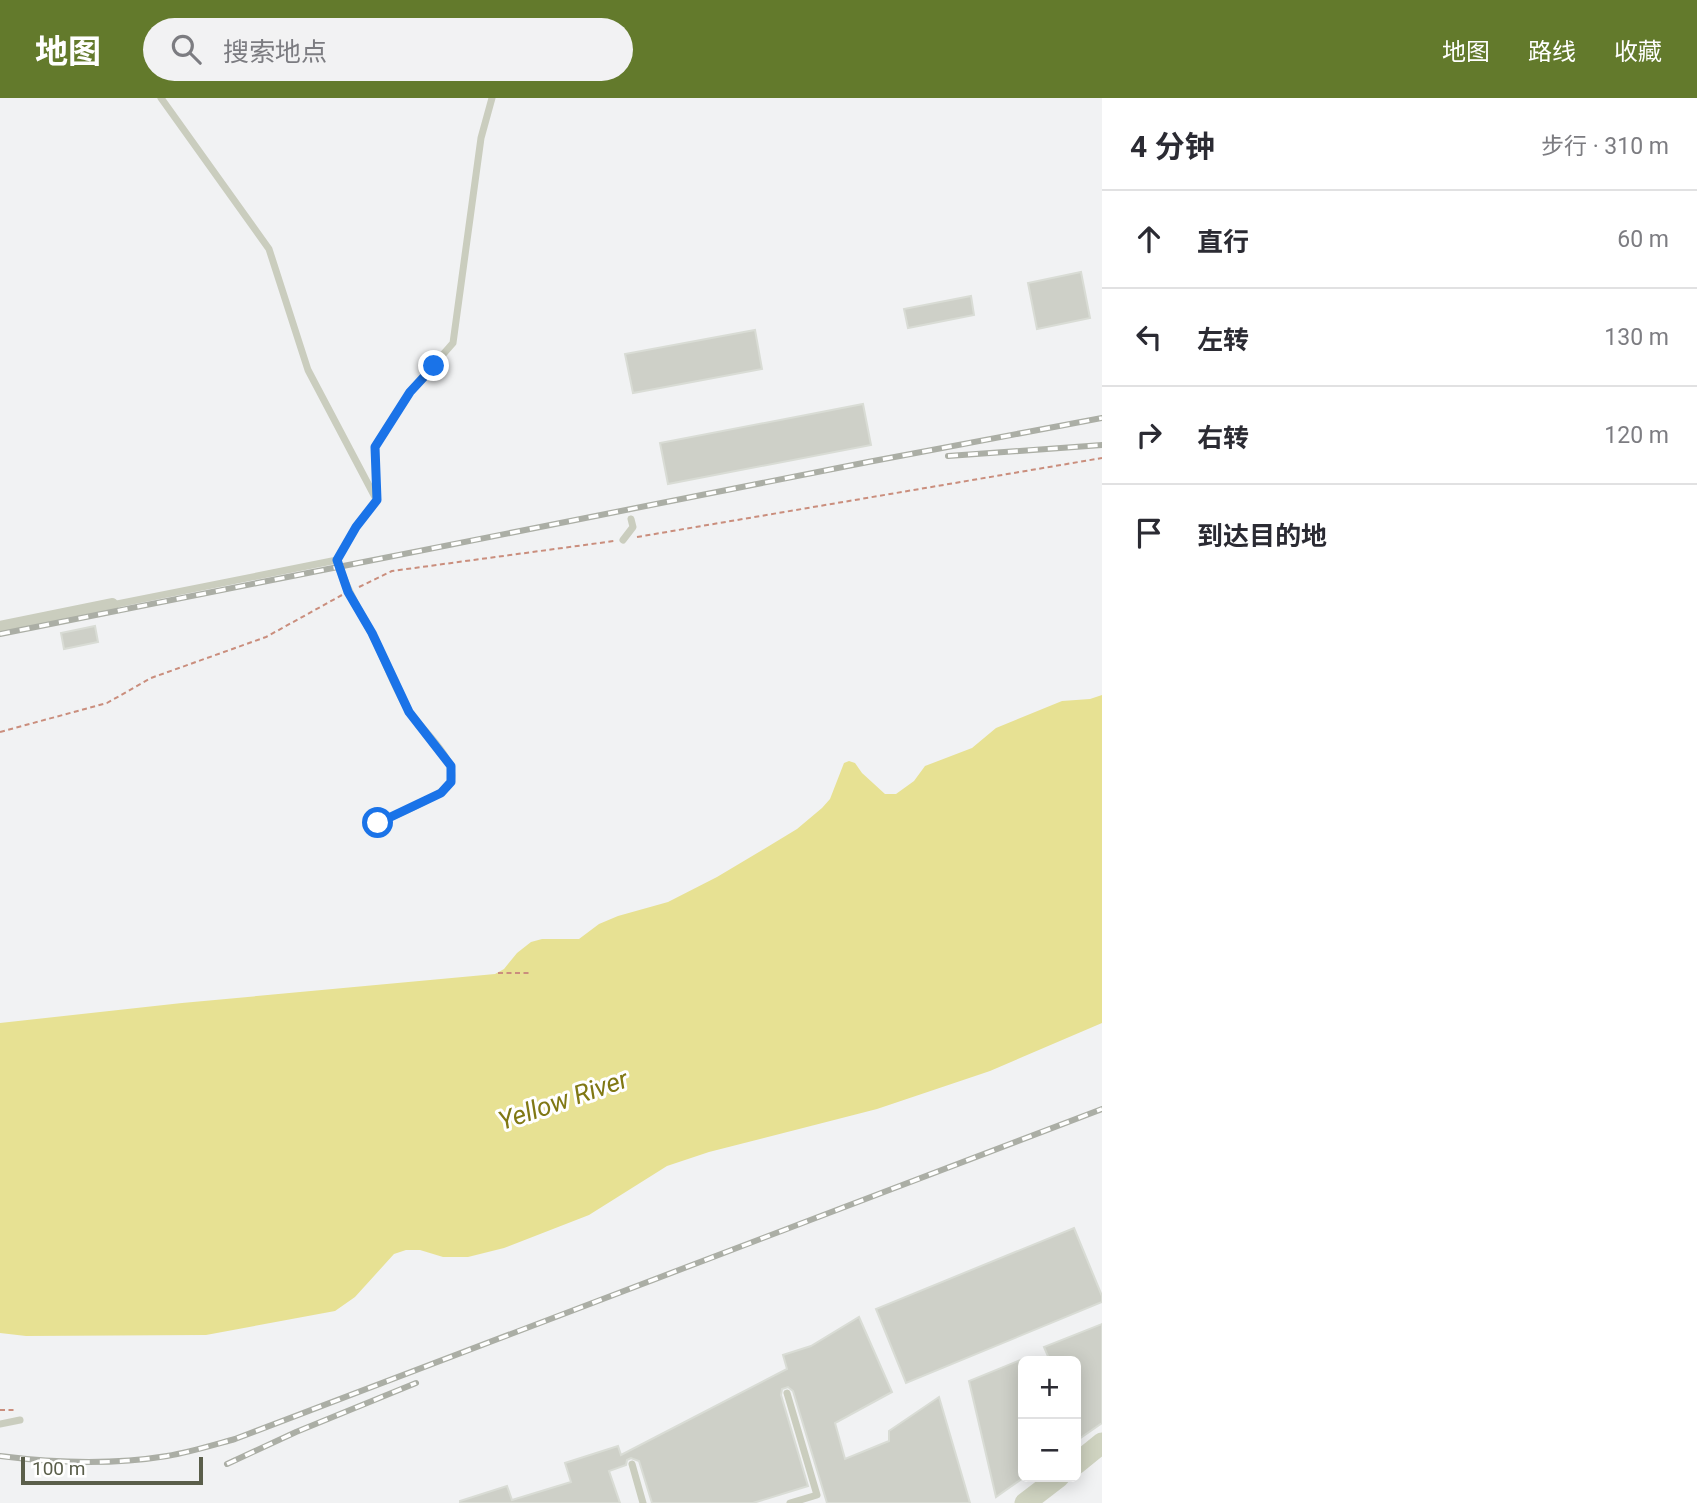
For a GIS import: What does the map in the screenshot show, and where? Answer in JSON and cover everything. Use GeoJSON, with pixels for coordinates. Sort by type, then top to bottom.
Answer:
{"type":"FeatureCollection","features":[{"type":"Feature","properties":{"kind":"main road"},"geometry":{"type":"LineString","coordinates":[[1081,1460],[1102,1443]]}},
{"type":"Feature","properties":{"kind":"main road"},"geometry":{"type":"LineString","coordinates":[[1025,1503],[1052,1482]]}},
{"type":"Feature","properties":{"kind":"street"},"geometry":{"type":"LineString","coordinates":[[0,628],[112,605]]}},
{"type":"Feature","properties":{"kind":"lane"},"geometry":{"type":"LineString","coordinates":[[161,98],[269,249],[308,370],[377,500]]}},
{"type":"Feature","properties":{"kind":"lane"},"geometry":{"type":"LineString","coordinates":[[112,605],[337,560],[356,527],[377,500],[375,447],[410,392],[453,343],[481,138],[492,98]]}},
{"type":"Feature","properties":{"kind":"lane"},"geometry":{"type":"LineString","coordinates":[[623,540],[633,527],[631,519]]}},
{"type":"Feature","properties":{"kind":"lane"},"geometry":{"type":"LineString","coordinates":[[337,560],[348,592],[372,633],[409,712],[451,766],[451,782],[441,793],[378,823]]}},
{"type":"Feature","properties":{"kind":"lane"},"geometry":{"type":"LineString","coordinates":[[787,1393],[817,1495],[790,1503]]}},
{"type":"Feature","properties":{"kind":"lane"},"geometry":{"type":"LineString","coordinates":[[0,1424],[20,1420]]}},
{"type":"Feature","properties":{"kind":"lane"},"geometry":{"type":"LineString","coordinates":[[632,1464],[643,1503]]}},
{"type":"Feature","properties":{"kind":"path"},"geometry":{"type":"LineString","coordinates":[[0,732],[107,703],[151,678],[266,637],[392,571],[623,540],[1102,458]]}},
{"type":"Feature","properties":{"kind":"path"},"geometry":{"type":"LineString","coordinates":[[498,973],[531,973]]}},
{"type":"Feature","properties":{"kind":"water","name":"Yellow River"},"geometry":{"type":"Polygon","coordinates":[[[1102,695],[1102,1023],[990,1071],[877,1109],[709,1152],[667,1166],[589,1215],[504,1248],[468,1257],[443,1257],[420,1250],[406,1250],[394,1254],[355,1297],[335,1311],[206,1335],[26,1336],[0,1333],[0,1023],[495,974],[504,969],[517,953],[531,942],[542,939],[579,939],[599,924],[618,916],[668,902],[769,846],[797,829],[822,808],[830,799],[844,763],[855,763],[885,794],[896,794],[914,781],[925,766],[972,748],[996,728],[1062,701],[1090,699],[1102,695]]]}},
{"type":"Feature","properties":{"kind":"building"},"geometry":{"type":"Polygon","coordinates":[[[1081,272],[1090,318],[1037,329],[1028,283],[1081,272]]]}},
{"type":"Feature","properties":{"kind":"building"},"geometry":{"type":"Polygon","coordinates":[[[971,296],[974,315],[908,328],[904,309],[971,296]]]}},
{"type":"Feature","properties":{"kind":"building"},"geometry":{"type":"Polygon","coordinates":[[[755,330],[762,369],[633,393],[625,354],[755,330]]]}},
{"type":"Feature","properties":{"kind":"building"},"geometry":{"type":"Polygon","coordinates":[[[863,404],[871,445],[668,484],[660,443],[863,404]]]}},
{"type":"Feature","properties":{"kind":"building"},"geometry":{"type":"Polygon","coordinates":[[[95,626],[98,642],[64,649],[61,633],[95,626]]]}},
{"type":"Feature","properties":{"kind":"building"},"geometry":{"type":"Polygon","coordinates":[[[1074,1228],[1102,1296],[1102,1302],[906,1383],[876,1309],[1074,1228]]]}},
{"type":"Feature","properties":{"kind":"building"},"geometry":{"type":"Polygon","coordinates":[[[859,1317],[892,1392],[835,1423],[845,1459],[889,1441],[889,1431],[939,1397],[970,1503],[827,1503],[793,1391],[788,1387],[782,1389],[781,1395],[808,1486],[753,1503],[652,1503],[639,1461],[631,1458],[626,1465],[609,1471],[620,1503],[460,1503],[507,1486],[512,1500],[571,1482],[565,1463],[618,1446],[621,1455],[787,1369],[783,1355],[811,1346],[859,1317]]]}},
{"type":"Feature","properties":{"kind":"building"},"geometry":{"type":"Polygon","coordinates":[[[1102,1324],[1102,1423],[1081,1438],[1081,1356],[1048,1356],[1044,1347],[1102,1324]]]}},
{"type":"Feature","properties":{"kind":"building"},"geometry":{"type":"Polygon","coordinates":[[[1018,1361],[1018,1482],[996,1497],[969,1381],[1018,1361]]]}},
{"type":"Feature","properties":{"kind":"railway"},"geometry":{"type":"LineString","coordinates":[[0,634],[1102,418]]}},
{"type":"Feature","properties":{"kind":"railway"},"geometry":{"type":"LineString","coordinates":[[948,456],[1102,445]]}},
{"type":"Feature","properties":{"kind":"railway"},"geometry":{"type":"LineString","coordinates":[[0,1456],[63,1461],[125,1461],[176,1454],[235,1439],[1102,1109]]}},
{"type":"Feature","properties":{"kind":"railway"},"geometry":{"type":"LineString","coordinates":[[227,1464],[296,1432],[416,1383]]}},
{"type":"Feature","properties":{"kind":"route"},"geometry":{"type":"LineString","coordinates":[[378,823],[441,793],[451,782],[451,766],[409,712],[372,633],[348,592],[337,560],[356,527],[377,500],[375,447],[410,392],[434,366]]}}]}
